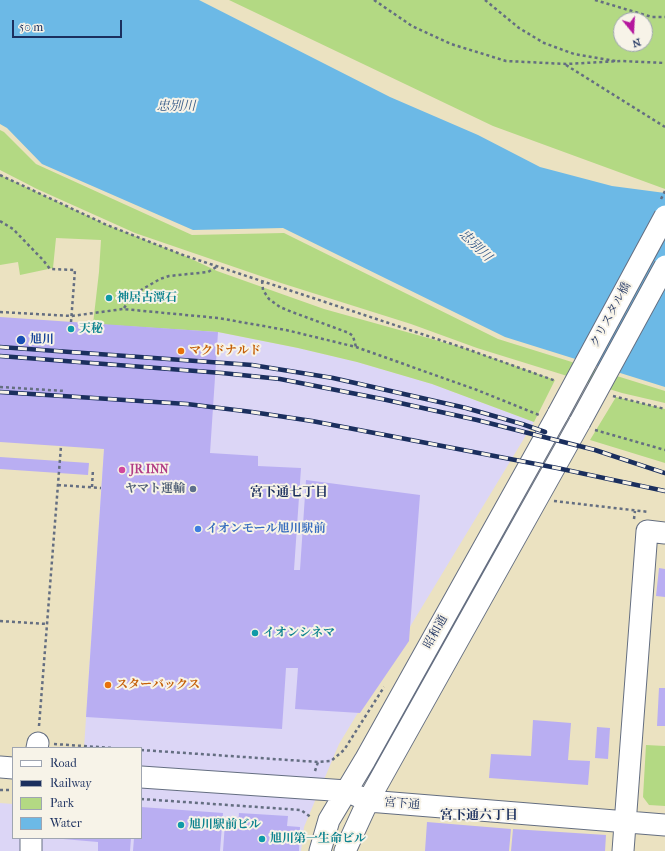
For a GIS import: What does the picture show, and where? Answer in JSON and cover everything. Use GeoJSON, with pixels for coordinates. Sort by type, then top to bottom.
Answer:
{"type":"FeatureCollection","features":[{"type":"Feature","properties":{"kind":"street","name":"クリスタル橋"},"geometry":{"type":"LineString","coordinates":[[551,415],[665,216]]}},
{"type":"Feature","properties":{"kind":"street","name":"クリスタル橋"},"geometry":{"type":"LineString","coordinates":[[584,425],[665,266]]}},
{"type":"Feature","properties":{"kind":"street","name":"昭和通"},"geometry":{"type":"LineString","coordinates":[[320,851],[329,820],[347,791],[551,415]]}},
{"type":"Feature","properties":{"kind":"street","name":"昭和通"},"geometry":{"type":"LineString","coordinates":[[345,851],[368,801],[584,425]]}},
{"type":"Feature","properties":{"kind":"street"},"geometry":{"type":"LineString","coordinates":[[623,851],[647,531],[665,533]]}},
{"type":"Feature","properties":{"kind":"street"},"geometry":{"type":"LineString","coordinates":[[0,768],[12,768]]}},
{"type":"Feature","properties":{"kind":"street","name":"宮下通"},"geometry":{"type":"LineString","coordinates":[[142,777],[347,791],[368,801],[665,825]]}},
{"type":"Feature","properties":{"kind":"street"},"geometry":{"type":"LineString","coordinates":[[31,839],[31,851]]}},
{"type":"Feature","properties":{"kind":"path"},"geometry":{"type":"LineString","coordinates":[[374,0],[412,26],[451,44],[506,61],[566,64],[621,61]]}},
{"type":"Feature","properties":{"kind":"path"},"geometry":{"type":"LineString","coordinates":[[485,0],[519,28],[544,43],[574,54],[621,61],[665,64]]}},
{"type":"Feature","properties":{"kind":"path"},"geometry":{"type":"LineString","coordinates":[[595,0],[652,17],[665,17]]}},
{"type":"Feature","properties":{"kind":"path"},"geometry":{"type":"LineString","coordinates":[[566,64],[665,127]]}},
{"type":"Feature","properties":{"kind":"path"},"geometry":{"type":"LineString","coordinates":[[0,175],[107,225],[183,254],[562,382]]}},
{"type":"Feature","properties":{"kind":"path"},"geometry":{"type":"LineString","coordinates":[[0,221],[13,229],[50,269],[75,270],[71,322]]}},
{"type":"Feature","properties":{"kind":"path"},"geometry":{"type":"LineString","coordinates":[[123,309],[131,298],[153,282],[169,276],[208,272],[218,266]]}},
{"type":"Feature","properties":{"kind":"path"},"geometry":{"type":"LineString","coordinates":[[262,281],[263,290],[269,299],[280,307],[349,333],[353,336],[356,348]]}},
{"type":"Feature","properties":{"kind":"path"},"geometry":{"type":"LineString","coordinates":[[0,312],[72,316],[123,309],[218,318],[286,330],[356,348],[551,415]]}},
{"type":"Feature","properties":{"kind":"path"},"geometry":{"type":"LineString","coordinates":[[0,387],[65,391]]}},
{"type":"Feature","properties":{"kind":"path"},"geometry":{"type":"LineString","coordinates":[[609,395],[665,409]]}},
{"type":"Feature","properties":{"kind":"path"},"geometry":{"type":"LineString","coordinates":[[584,425],[665,450]]}},
{"type":"Feature","properties":{"kind":"path"},"geometry":{"type":"LineString","coordinates":[[61,446],[38,745],[88,747]]}},
{"type":"Feature","properties":{"kind":"path"},"geometry":{"type":"LineString","coordinates":[[92,488],[93,468]]}},
{"type":"Feature","properties":{"kind":"path"},"geometry":{"type":"LineString","coordinates":[[58,485],[101,488]]}},
{"type":"Feature","properties":{"kind":"path"},"geometry":{"type":"LineString","coordinates":[[550,501],[635,511],[634,527]]}},
{"type":"Feature","properties":{"kind":"path"},"geometry":{"type":"LineString","coordinates":[[0,621],[47,624]]}},
{"type":"Feature","properties":{"kind":"path"},"geometry":{"type":"LineString","coordinates":[[142,750],[318,762],[331,761],[344,750],[384,686]]}},
{"type":"Feature","properties":{"kind":"path"},"geometry":{"type":"LineString","coordinates":[[0,790],[12,790]]}},
{"type":"Feature","properties":{"kind":"path"},"geometry":{"type":"LineString","coordinates":[[142,799],[301,810]]}},
{"type":"Feature","properties":{"kind":"shaded area"},"geometry":{"type":"Polygon","coordinates":[[[93,324],[218,332],[298,348],[357,362],[432,384],[534,422],[339,744],[304,827],[301,851],[0,851],[0,803],[12,804],[12,839],[142,839],[142,747],[84,747],[104,449],[93,324]]]}},
{"type":"Feature","properties":{"kind":"green space"},"geometry":{"type":"Polygon","coordinates":[[[229,0],[665,0],[665,189],[493,126],[229,0]]]}},
{"type":"Feature","properties":{"kind":"green space"},"geometry":{"type":"Polygon","coordinates":[[[0,130],[4,132],[36,164],[192,235],[284,233],[498,339],[665,391],[665,403],[622,393],[477,348],[411,324],[281,283],[135,233],[37,189],[0,170],[0,130]]]}},
{"type":"Feature","properties":{"kind":"green space"},"geometry":{"type":"Polygon","coordinates":[[[0,175],[107,225],[183,255],[217,271],[324,309],[464,348],[555,380],[534,422],[432,384],[357,362],[298,348],[218,332],[93,324],[101,240],[56,238],[53,268],[20,275],[18,262],[0,265],[0,175]]]}},
{"type":"Feature","properties":{"kind":"green space"},"geometry":{"type":"Polygon","coordinates":[[[616,397],[665,409],[665,463],[590,440],[616,397]]]}},
{"type":"Feature","properties":{"kind":"green space"},"geometry":{"type":"Polygon","coordinates":[[[646,745],[665,746],[665,806],[649,805],[643,797],[646,745]]]}},
{"type":"Feature","properties":{"kind":"water","name":"忠別川"},"geometry":{"type":"Polygon","coordinates":[[[0,0],[199,0],[390,97],[478,135],[540,167],[612,186],[665,193],[665,387],[505,337],[283,228],[193,230],[42,164],[7,128],[0,124],[0,0]]]}},
{"type":"Feature","properties":{"kind":"building","name":"イオンモール旭川駅前"},"geometry":{"type":"Polygon","coordinates":[[[0,317],[218,332],[210,453],[258,456],[258,466],[301,468],[294,570],[300,570],[306,480],[420,495],[409,641],[360,713],[295,709],[298,668],[286,668],[282,729],[86,717],[104,449],[0,442],[0,317]]]}},
{"type":"Feature","properties":{"kind":"building"},"geometry":{"type":"Polygon","coordinates":[[[0,457],[89,463],[88,475],[0,469],[0,457]]]}},
{"type":"Feature","properties":{"kind":"building"},"geometry":{"type":"Polygon","coordinates":[[[659,568],[665,569],[665,597],[656,596],[659,568]]]}},
{"type":"Feature","properties":{"kind":"building"},"geometry":{"type":"Polygon","coordinates":[[[659,688],[665,688],[665,726],[657,726],[659,688]]]}},
{"type":"Feature","properties":{"kind":"building"},"geometry":{"type":"Polygon","coordinates":[[[533,720],[571,723],[568,760],[590,761],[588,785],[489,778],[491,754],[531,756],[533,720]]]}},
{"type":"Feature","properties":{"kind":"building"},"geometry":{"type":"Polygon","coordinates":[[[597,727],[610,728],[608,759],[595,758],[597,727]]]}},
{"type":"Feature","properties":{"kind":"building","name":"旭川駅前ビル"},"geometry":{"type":"Polygon","coordinates":[[[142,807],[223,813],[220,851],[133,851],[134,839],[142,839],[142,807]]]}},
{"type":"Feature","properties":{"kind":"building","name":"旭川第一生命ビル"},"geometry":{"type":"Polygon","coordinates":[[[239,813],[288,816],[287,826],[300,827],[299,851],[223,851],[225,823],[238,824],[239,813]]]}},
{"type":"Feature","properties":{"kind":"building"},"geometry":{"type":"Polygon","coordinates":[[[427,822],[511,829],[509,851],[425,851],[427,822]]]}},
{"type":"Feature","properties":{"kind":"building"},"geometry":{"type":"Polygon","coordinates":[[[513,829],[606,835],[605,851],[511,851],[513,829]]]}},
{"type":"Feature","properties":{"kind":"building"},"geometry":{"type":"Polygon","coordinates":[[[63,839],[131,839],[130,851],[98,851],[98,842],[63,839]]]}},
{"type":"Feature","properties":{"kind":"railway"},"geometry":{"type":"LineString","coordinates":[[0,347],[252,365],[333,378],[466,408],[545,432]]}},
{"type":"Feature","properties":{"kind":"railway"},"geometry":{"type":"LineString","coordinates":[[0,356],[222,373],[280,379],[382,399],[477,420],[595,450],[665,473]]}},
{"type":"Feature","properties":{"kind":"railway"},"geometry":{"type":"LineString","coordinates":[[0,392],[187,404],[252,412],[312,421],[557,468],[665,491]]}},
{"type":"Feature","properties":{"kind":"place","name":"神居古潭石"},"geometry":{"type":"Point","coordinates":[109,298]}},
{"type":"Feature","properties":{"kind":"place","name":"天秘"},"geometry":{"type":"Point","coordinates":[71,329]}},
{"type":"Feature","properties":{"kind":"place","name":"旭川"},"geometry":{"type":"Point","coordinates":[21,340]}},
{"type":"Feature","properties":{"kind":"place","name":"マクドナルド"},"geometry":{"type":"Point","coordinates":[181,351]}},
{"type":"Feature","properties":{"kind":"place","name":"JR INN"},"geometry":{"type":"Point","coordinates":[122,470]}},
{"type":"Feature","properties":{"kind":"place","name":"ヤマト運輸"},"geometry":{"type":"Point","coordinates":[193,489]}},
{"type":"Feature","properties":{"kind":"place","name":"イオンモール旭川駅前"},"geometry":{"type":"Point","coordinates":[198,529]}},
{"type":"Feature","properties":{"kind":"place","name":"イオンシネマ"},"geometry":{"type":"Point","coordinates":[255,633]}},
{"type":"Feature","properties":{"kind":"place","name":"スターバックス"},"geometry":{"type":"Point","coordinates":[108,685]}},
{"type":"Feature","properties":{"kind":"place","name":"旭川駅前ビル"},"geometry":{"type":"Point","coordinates":[181,825]}},
{"type":"Feature","properties":{"kind":"place","name":"旭川第一生命ビル"},"geometry":{"type":"Point","coordinates":[262,839]}},
{"type":"Feature","properties":{"kind":"district","name":"宮下通七丁目"},"geometry":{"type":"Point","coordinates":[289,493]}},
{"type":"Feature","properties":{"kind":"district","name":"宮下通六丁目"},"geometry":{"type":"Point","coordinates":[479,816]}}]}
